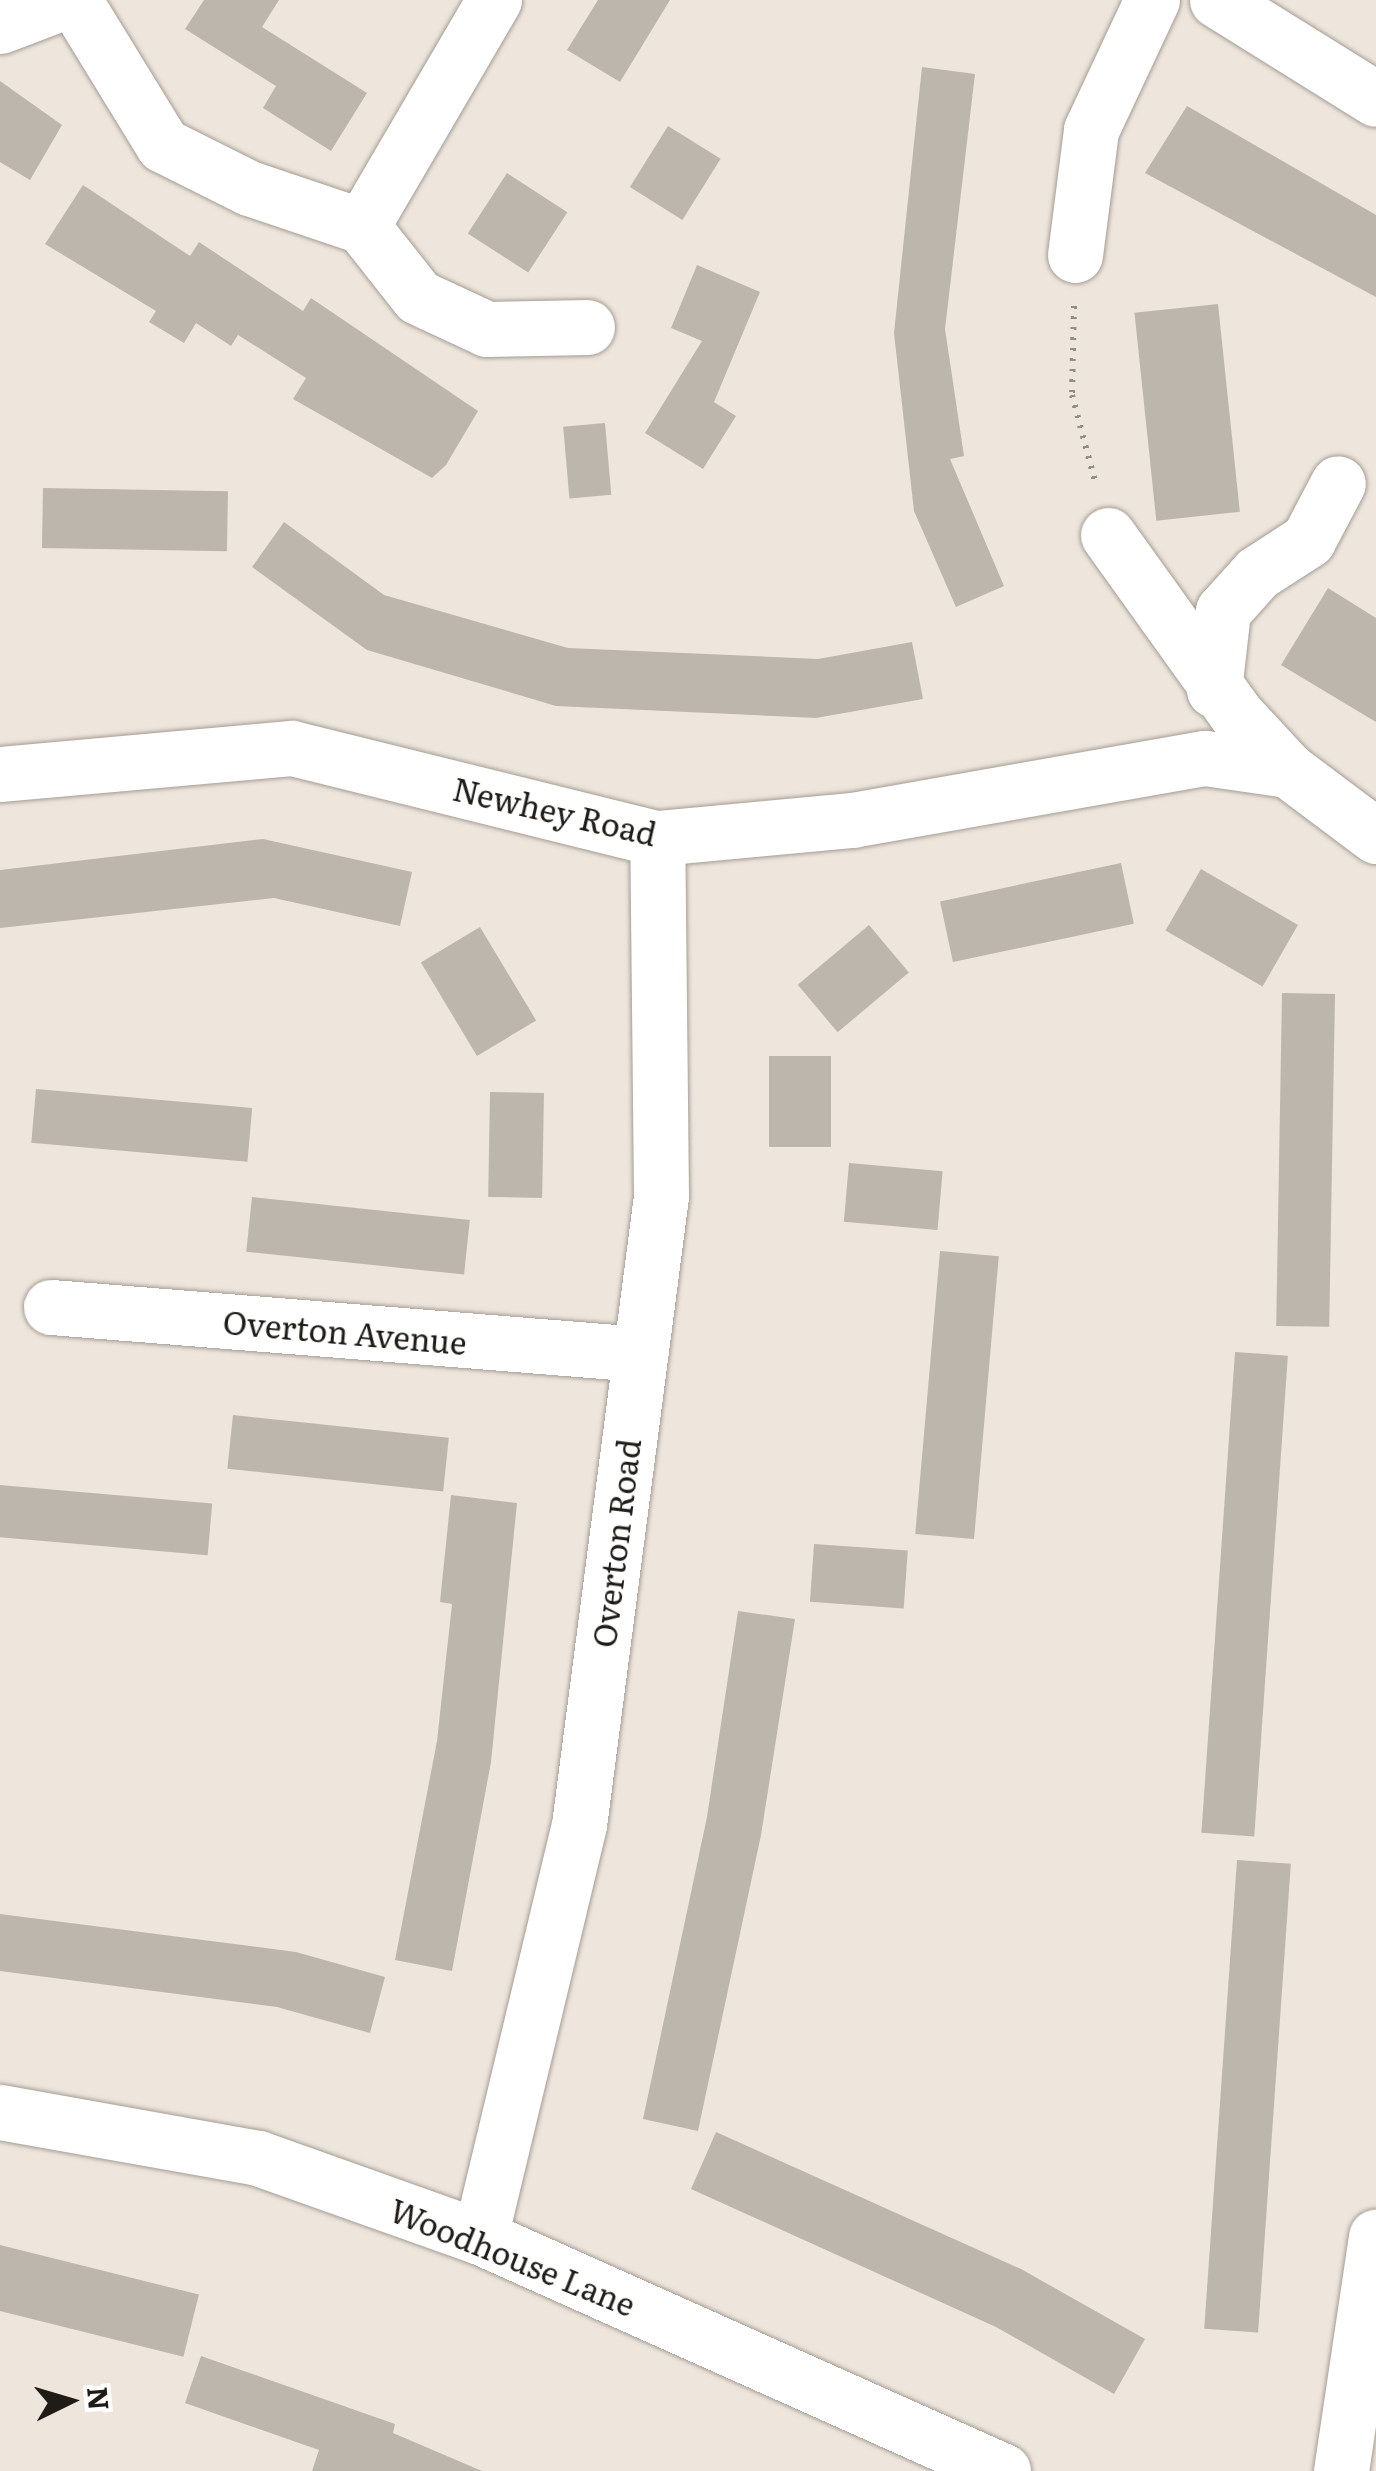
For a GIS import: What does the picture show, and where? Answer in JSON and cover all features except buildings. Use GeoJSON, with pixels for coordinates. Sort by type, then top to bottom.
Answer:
{"type":"FeatureCollection","features":[{"type":"Feature","properties":{"kind":"street"},"geometry":{"type":"LineString","coordinates":[[0,26],[71,0],[163,144],[248,188],[362,226],[418,297],[487,329],[587,327]]}},
{"type":"Feature","properties":{"kind":"street"},"geometry":{"type":"LineString","coordinates":[[362,226],[494,0]]}},
{"type":"Feature","properties":{"kind":"street"},"geometry":{"type":"LineString","coordinates":[[1075,255],[1091,130],[1152,0]]}},
{"type":"Feature","properties":{"kind":"street"},"geometry":{"type":"LineString","coordinates":[[1217,0],[1376,99]]}},
{"type":"Feature","properties":{"kind":"street"},"geometry":{"type":"LineString","coordinates":[[1214,690],[1223,611],[1257,573],[1308,540],[1338,483]]}},
{"type":"Feature","properties":{"kind":"street"},"geometry":{"type":"LineString","coordinates":[[1108,534],[1214,690],[1288,770],[1376,836]]}},
{"type":"Feature","properties":{"kind":"street","name":"Newhey Road"},"geometry":{"type":"LineString","coordinates":[[0,774],[292,748],[657,838],[852,820],[1204,758],[1288,770]]}},
{"type":"Feature","properties":{"kind":"street","name":"Overton Road"},"geometry":{"type":"LineString","coordinates":[[480,2237],[579,1826],[662,1196],[657,838]]}},
{"type":"Feature","properties":{"kind":"street","name":"Overton Avenue"},"geometry":{"type":"LineString","coordinates":[[50,1307],[640,1354]]}},
{"type":"Feature","properties":{"kind":"street","name":"Woodhouse Lane"},"geometry":{"type":"LineString","coordinates":[[0,2112],[258,2158],[480,2237],[1003,2471]]}},
{"type":"Feature","properties":{"kind":"street"},"geometry":{"type":"LineString","coordinates":[[1340,2471],[1376,2238]]}},
{"type":"Feature","properties":{"kind":"path"},"geometry":{"type":"LineString","coordinates":[[1075,255],[1072,395],[1108,534]]}}]}
